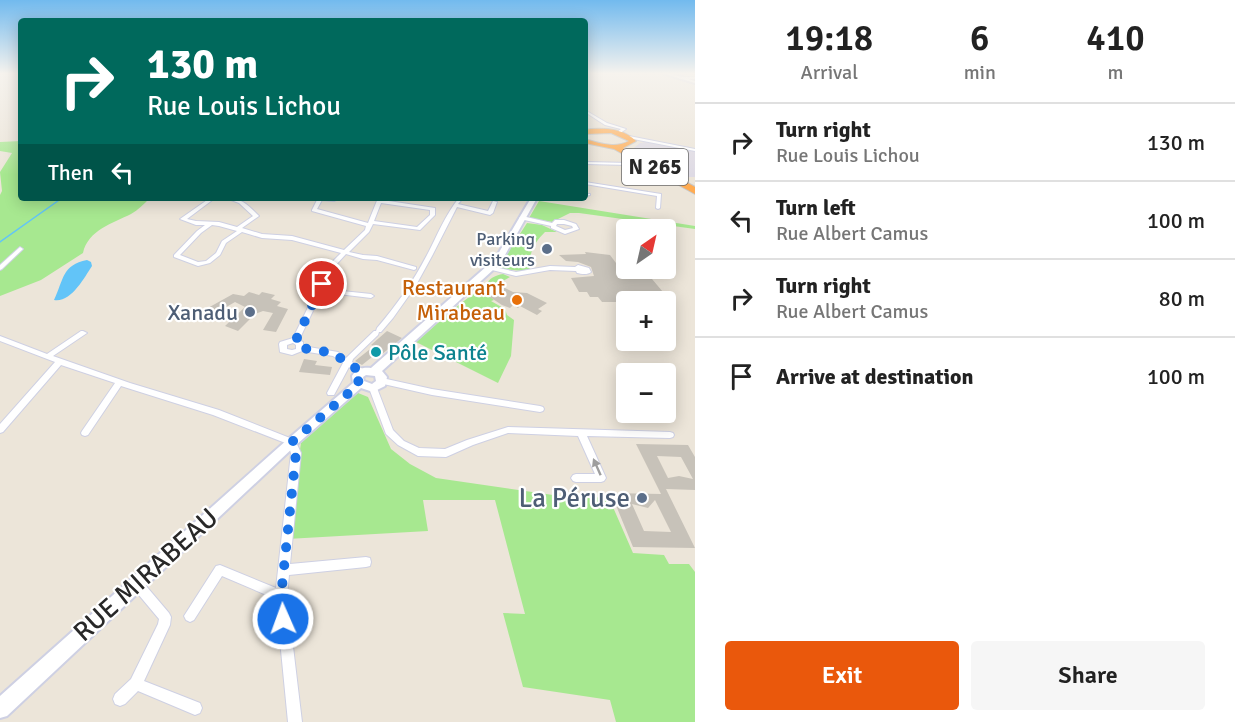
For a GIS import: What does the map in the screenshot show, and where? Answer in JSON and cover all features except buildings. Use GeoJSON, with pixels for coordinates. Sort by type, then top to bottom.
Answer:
{"type":"FeatureCollection","features":[{"type":"Feature","properties":{"kind":"highway","name":"N 265"},"geometry":{"type":"LineString","coordinates":[[588,122],[606,131]]}},
{"type":"Feature","properties":{"kind":"highway"},"geometry":{"type":"LineString","coordinates":[[588,131],[618,133],[629,141]]}},
{"type":"Feature","properties":{"kind":"highway"},"geometry":{"type":"LineString","coordinates":[[588,142],[613,147],[629,141]]}},
{"type":"Feature","properties":{"kind":"highway","name":"N 265"},"geometry":{"type":"LineString","coordinates":[[629,141],[695,189]]}},
{"type":"Feature","properties":{"kind":"highway","name":"N 265"},"geometry":{"type":"LineString","coordinates":[[613,147],[695,189]]}},
{"type":"Feature","properties":{"kind":"main road"},"geometry":{"type":"LineString","coordinates":[[377,380],[490,268],[501,255],[532,201]]}},
{"type":"Feature","properties":{"kind":"main road"},"geometry":{"type":"LineString","coordinates":[[360,378],[377,380]]}},
{"type":"Feature","properties":{"kind":"main road"},"geometry":{"type":"LineString","coordinates":[[360,378],[377,380]]}},
{"type":"Feature","properties":{"kind":"main road","name":"RUE MIRABEAU"},"geometry":{"type":"LineString","coordinates":[[0,709],[360,378]]}},
{"type":"Feature","properties":{"kind":"street"},"geometry":{"type":"LineString","coordinates":[[588,113],[606,124],[624,129],[618,133]]}},
{"type":"Feature","properties":{"kind":"street"},"geometry":{"type":"LineString","coordinates":[[629,141],[650,141],[695,150]]}},
{"type":"Feature","properties":{"kind":"street"},"geometry":{"type":"LineString","coordinates":[[588,163],[630,164]]}},
{"type":"Feature","properties":{"kind":"street"},"geometry":{"type":"LineString","coordinates":[[614,188],[616,177]]}},
{"type":"Feature","properties":{"kind":"street"},"geometry":{"type":"LineString","coordinates":[[588,184],[660,195],[658,208]]}},
{"type":"Feature","properties":{"kind":"street"},"geometry":{"type":"LineString","coordinates":[[208,201],[182,217],[196,223],[262,236],[292,238],[414,268]]}},
{"type":"Feature","properties":{"kind":"street"},"geometry":{"type":"LineString","coordinates":[[210,224],[176,256],[198,264],[208,262],[218,254],[224,242],[256,216],[238,201]]}},
{"type":"Feature","properties":{"kind":"street"},"geometry":{"type":"LineString","coordinates":[[318,201],[314,210],[370,224],[418,229],[432,215],[434,209],[386,201]]}},
{"type":"Feature","properties":{"kind":"street"},"geometry":{"type":"LineString","coordinates":[[296,340],[331,266],[367,231],[380,201]]}},
{"type":"Feature","properties":{"kind":"street"},"geometry":{"type":"LineString","coordinates":[[331,393],[348,362],[397,310],[419,277],[458,201]]}},
{"type":"Feature","properties":{"kind":"street"},"geometry":{"type":"LineString","coordinates":[[455,205],[490,213],[495,202]]}},
{"type":"Feature","properties":{"kind":"street"},"geometry":{"type":"LineString","coordinates":[[522,218],[553,225]]}},
{"type":"Feature","properties":{"kind":"street"},"geometry":{"type":"LineString","coordinates":[[0,268],[20,249]]}},
{"type":"Feature","properties":{"kind":"street"},"geometry":{"type":"LineString","coordinates":[[490,268],[516,274],[550,268],[576,269]]}},
{"type":"Feature","properties":{"kind":"street"},"geometry":{"type":"LineString","coordinates":[[318,290],[371,296]]}},
{"type":"Feature","properties":{"kind":"street"},"geometry":{"type":"LineString","coordinates":[[47,357],[83,333]]}},
{"type":"Feature","properties":{"kind":"street"},"geometry":{"type":"LineString","coordinates":[[1,339],[59,362],[207,410],[292,442],[296,453],[281,596],[294,722]]}},
{"type":"Feature","properties":{"kind":"street"},"geometry":{"type":"LineString","coordinates":[[296,340],[300,348]]}},
{"type":"Feature","properties":{"kind":"street"},"geometry":{"type":"LineString","coordinates":[[296,340],[284,342],[282,349],[292,353],[300,348],[326,351],[348,362],[360,378]]}},
{"type":"Feature","properties":{"kind":"street"},"geometry":{"type":"LineString","coordinates":[[0,430],[59,362]]}},
{"type":"Feature","properties":{"kind":"street"},"geometry":{"type":"LineString","coordinates":[[540,409],[432,392],[377,380],[389,432],[401,443],[418,452],[446,453],[470,442],[508,430],[669,435]]}},
{"type":"Feature","properties":{"kind":"street"},"geometry":{"type":"LineString","coordinates":[[85,433],[119,382]]}},
{"type":"Feature","properties":{"kind":"street"},"geometry":{"type":"LineString","coordinates":[[576,478],[601,478],[581,432]]}},
{"type":"Feature","properties":{"kind":"street"},"geometry":{"type":"LineString","coordinates":[[283,570],[366,562]]}},
{"type":"Feature","properties":{"kind":"street"},"geometry":{"type":"LineString","coordinates":[[190,616],[220,570],[281,596]]}},
{"type":"Feature","properties":{"kind":"street"},"geometry":{"type":"LineString","coordinates":[[120,699],[136,684],[164,626],[165,617],[137,584]]}},
{"type":"Feature","properties":{"kind":"street"},"geometry":{"type":"LineString","coordinates":[[136,684],[195,708]]}},
{"type":"Feature","properties":{"kind":"shaded area"},"geometry":{"type":"Polygon","coordinates":[[[646,142],[695,151],[695,177],[687,177],[634,148],[646,142]]]}},
{"type":"Feature","properties":{"kind":"green space"},"geometry":{"type":"Polygon","coordinates":[[[18,141],[18,201],[147,201],[134,212],[96,233],[90,238],[83,253],[41,280],[0,296],[0,195],[2,191],[0,172],[12,153],[0,151],[0,142],[18,141]]]}},
{"type":"Feature","properties":{"kind":"green space"},"geometry":{"type":"Polygon","coordinates":[[[539,201],[651,219],[622,219],[579,213],[570,213],[552,222],[529,218],[539,201]]]}},
{"type":"Feature","properties":{"kind":"green space"},"geometry":{"type":"Polygon","coordinates":[[[527,223],[542,225],[557,232],[545,232],[537,241],[530,260],[533,261],[531,268],[523,271],[502,269],[500,265],[527,223]]]}},
{"type":"Feature","properties":{"kind":"green space"},"geometry":{"type":"Polygon","coordinates":[[[676,223],[695,226],[695,229],[676,226],[676,223]]]}},
{"type":"Feature","properties":{"kind":"green space"},"geometry":{"type":"Polygon","coordinates":[[[503,274],[510,277],[484,292],[494,300],[491,301],[505,309],[507,315],[514,320],[511,356],[498,383],[416,342],[492,278],[503,274]]]}},
{"type":"Feature","properties":{"kind":"green space"},"geometry":{"type":"Polygon","coordinates":[[[358,393],[368,397],[391,449],[410,464],[436,478],[553,495],[609,498],[633,553],[664,555],[669,564],[689,564],[695,572],[695,722],[616,722],[610,700],[523,687],[503,613],[525,614],[495,500],[423,500],[428,531],[287,539],[301,443],[358,393]]]}},
{"type":"Feature","properties":{"kind":"water"},"geometry":{"type":"Polygon","coordinates":[[[87,260],[92,266],[81,283],[66,298],[54,300],[68,269],[87,260]]]}},
{"type":"Feature","properties":{"kind":"waterway"},"geometry":{"type":"LineString","coordinates":[[0,242],[58,201]]}},
{"type":"Feature","properties":{"kind":"place","name":"Parking visiteurs"},"geometry":{"type":"Point","coordinates":[547,249]}},
{"type":"Feature","properties":{"kind":"place","name":"Restaurant Mirabeau"},"geometry":{"type":"Point","coordinates":[517,300]}},
{"type":"Feature","properties":{"kind":"place","name":"Xanadu"},"geometry":{"type":"Point","coordinates":[250,312]}},
{"type":"Feature","properties":{"kind":"place","name":"Pôle Santé"},"geometry":{"type":"Point","coordinates":[376,352]}},
{"type":"Feature","properties":{"kind":"place","name":"La Péruse"},"geometry":{"type":"Point","coordinates":[642,498]}},
{"type":"Feature","properties":{"kind":"route"},"geometry":{"type":"LineString","coordinates":[[283,619],[281,596],[296,453],[292,442],[359,384],[357,376],[361,372],[343,357],[326,351],[300,348],[296,340],[322,284]]}}]}
